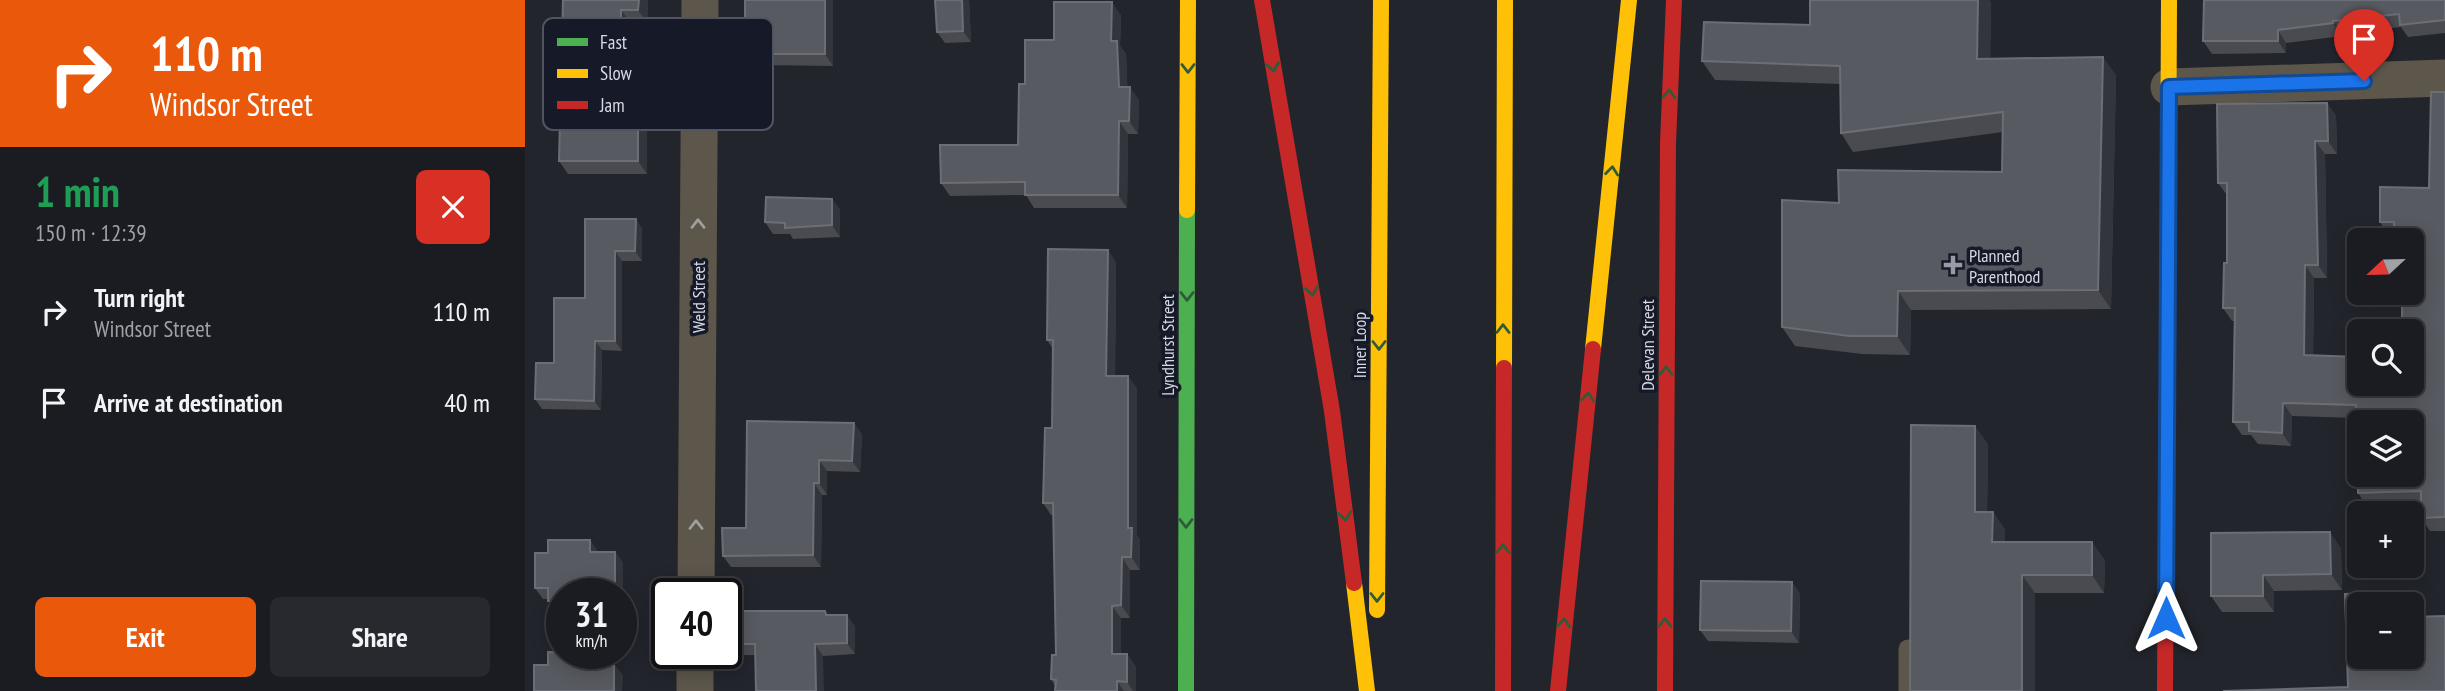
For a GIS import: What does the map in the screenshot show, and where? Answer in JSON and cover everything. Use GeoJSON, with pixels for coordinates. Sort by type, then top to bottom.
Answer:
{"type":"FeatureCollection","features":[{"type":"Feature","properties":{"kind":"main road","name":"Lyndhurst Street"},"geometry":{"type":"LineString","coordinates":[[1186,691],[1188,0]]}},
{"type":"Feature","properties":{"kind":"main road"},"geometry":{"type":"LineString","coordinates":[[1262,0],[1330,399],[1367,691]]}},
{"type":"Feature","properties":{"kind":"main road"},"geometry":{"type":"LineString","coordinates":[[1366,0],[1379,277]]}},
{"type":"Feature","properties":{"kind":"main road","name":"Inner Loop"},"geometry":{"type":"LineString","coordinates":[[1378,691],[1381,0]]}},
{"type":"Feature","properties":{"kind":"main road"},"geometry":{"type":"LineString","coordinates":[[1498,0],[1504,114]]}},
{"type":"Feature","properties":{"kind":"main road"},"geometry":{"type":"LineString","coordinates":[[1503,691],[1505,0]]}},
{"type":"Feature","properties":{"kind":"main road"},"geometry":{"type":"LineString","coordinates":[[1558,691],[1629,0]]}},
{"type":"Feature","properties":{"kind":"main road","name":"Delevan Street"},"geometry":{"type":"LineString","coordinates":[[1665,691],[1667,156],[1674,0]]}},
{"type":"Feature","properties":{"kind":"main road"},"geometry":{"type":"LineString","coordinates":[[2165,691],[2169,0]]}},
{"type":"Feature","properties":{"kind":"street","name":"Weld Street"},"geometry":{"type":"LineString","coordinates":[[700,0],[700,18]]}},
{"type":"Feature","properties":{"kind":"street"},"geometry":{"type":"LineString","coordinates":[[2169,87],[2445,78]]}},
{"type":"Feature","properties":{"kind":"street","name":"Weld Street"},"geometry":{"type":"LineString","coordinates":[[696,578],[699,130]]}},
{"type":"Feature","properties":{"kind":"street"},"geometry":{"type":"LineString","coordinates":[[695,669],[695,691]]}},
{"type":"Feature","properties":{"kind":"lane"},"geometry":{"type":"LineString","coordinates":[[1908,649],[1908,691]]}},
{"type":"Feature","properties":{"kind":"building"},"geometry":{"type":"Polygon","coordinates":[[[563,0],[639,0],[638,10],[621,10],[621,18],[563,18],[563,0]]]}},
{"type":"Feature","properties":{"kind":"building"},"geometry":{"type":"Polygon","coordinates":[[[745,0],[825,0],[825,54],[773,54],[773,18],[745,18],[745,0]]]}},
{"type":"Feature","properties":{"kind":"building"},"geometry":{"type":"Polygon","coordinates":[[[935,0],[962,0],[963,31],[937,32],[935,0]]]}},
{"type":"Feature","properties":{"kind":"building"},"geometry":{"type":"Polygon","coordinates":[[[1810,0],[1978,0],[1977,59],[2103,57],[2098,290],[1898,291],[1897,336],[1849,336],[1782,327],[1782,200],[1839,203],[1838,170],[2002,172],[2003,112],[1841,133],[1840,66],[1702,61],[1704,22],[1810,25],[1810,0]]]}},
{"type":"Feature","properties":{"kind":"building"},"geometry":{"type":"Polygon","coordinates":[[[2204,0],[2445,0],[2445,20],[2400,25],[2399,14],[2278,30],[2278,41],[2203,41],[2204,0]]]}},
{"type":"Feature","properties":{"kind":"building"},"geometry":{"type":"Polygon","coordinates":[[[1054,2],[1112,2],[1111,41],[1117,41],[1119,87],[1130,87],[1129,121],[1119,121],[1118,195],[1025,195],[1025,182],[941,183],[940,145],[1018,145],[1019,84],[1025,84],[1025,40],[1054,40],[1054,2]]]}},
{"type":"Feature","properties":{"kind":"building"},"geometry":{"type":"Polygon","coordinates":[[[2431,92],[2445,92],[2445,517],[2424,518],[2421,491],[2358,493],[2358,487],[2424,487],[2424,410],[2356,410],[2356,405],[2283,403],[2282,433],[2249,431],[2249,422],[2233,422],[2235,308],[2223,308],[2224,263],[2227,263],[2227,183],[2218,183],[2217,104],[2327,103],[2328,141],[2315,141],[2318,265],[2305,265],[2304,355],[2347,357],[2347,396],[2424,396],[2424,319],[2402,319],[2402,305],[2424,305],[2424,228],[2394,228],[2394,222],[2380,222],[2380,187],[2429,188],[2431,92]]]}},
{"type":"Feature","properties":{"kind":"building"},"geometry":{"type":"Polygon","coordinates":[[[560,130],[638,130],[638,161],[559,161],[560,130]]]}},
{"type":"Feature","properties":{"kind":"building"},"geometry":{"type":"Polygon","coordinates":[[[766,197],[832,199],[832,225],[785,228],[785,223],[765,222],[766,197]]]}},
{"type":"Feature","properties":{"kind":"building"},"geometry":{"type":"Polygon","coordinates":[[[585,219],[636,219],[635,251],[615,251],[615,341],[595,341],[594,401],[535,399],[536,363],[554,363],[554,298],[585,298],[585,219]]]}},
{"type":"Feature","properties":{"kind":"building"},"geometry":{"type":"Polygon","coordinates":[[[1048,249],[1108,250],[1106,376],[1128,376],[1128,528],[1132,528],[1131,557],[1122,557],[1121,605],[1112,606],[1112,654],[1127,654],[1127,682],[1117,681],[1117,691],[1055,691],[1056,680],[1051,679],[1052,655],[1056,655],[1053,503],[1043,503],[1045,428],[1052,428],[1053,340],[1047,340],[1048,249]]]}},
{"type":"Feature","properties":{"kind":"building"},"geometry":{"type":"Polygon","coordinates":[[[747,421],[854,423],[852,461],[819,460],[819,483],[814,483],[813,555],[723,556],[722,528],[746,528],[747,421]]]}},
{"type":"Feature","properties":{"kind":"building"},"geometry":{"type":"Polygon","coordinates":[[[1911,425],[1975,426],[1975,512],[1993,512],[1992,542],[2092,542],[2092,575],[2022,575],[2022,691],[1910,691],[1911,425]]]}},
{"type":"Feature","properties":{"kind":"building"},"geometry":{"type":"Polygon","coordinates":[[[2330,532],[2331,574],[2263,575],[2263,596],[2211,596],[2211,533],[2330,532]]]}},
{"type":"Feature","properties":{"kind":"building"},"geometry":{"type":"Polygon","coordinates":[[[548,540],[590,540],[590,552],[615,552],[615,578],[546,578],[546,588],[535,588],[535,553],[548,553],[548,540]]]}},
{"type":"Feature","properties":{"kind":"building"},"geometry":{"type":"Polygon","coordinates":[[[1701,581],[1792,582],[1791,631],[1700,630],[1701,581]]]}},
{"type":"Feature","properties":{"kind":"building"},"geometry":{"type":"Polygon","coordinates":[[[2345,594],[2347,594],[2347,656],[2345,594]]]}},
{"type":"Feature","properties":{"kind":"building"},"geometry":{"type":"Polygon","coordinates":[[[742,611],[825,611],[826,615],[847,615],[847,643],[815,644],[816,691],[756,691],[755,644],[742,644],[742,611]]]}},
{"type":"Feature","properties":{"kind":"building"},"geometry":{"type":"Polygon","coordinates":[[[2445,616],[2445,691],[2223,691],[2348,687],[2347,669],[2424,669],[2424,617],[2445,616]]]}},
{"type":"Feature","properties":{"kind":"building"},"geometry":{"type":"Polygon","coordinates":[[[534,665],[546,665],[546,669],[614,669],[614,691],[534,691],[534,665]]]}},
{"type":"Feature","properties":{"kind":"traffic: fast"},"geometry":{"type":"LineString","coordinates":[[1186,691],[1187,210]]}},
{"type":"Feature","properties":{"kind":"traffic: slow"},"geometry":{"type":"LineString","coordinates":[[1187,210],[1188,0]]}},
{"type":"Feature","properties":{"kind":"traffic: slow"},"geometry":{"type":"LineString","coordinates":[[1377,610],[1381,0]]}},
{"type":"Feature","properties":{"kind":"traffic: slow"},"geometry":{"type":"LineString","coordinates":[[1504,368],[1505,0]]}},
{"type":"Feature","properties":{"kind":"traffic: slow"},"geometry":{"type":"LineString","coordinates":[[1593,349],[1629,0]]}},
{"type":"Feature","properties":{"kind":"traffic: slow"},"geometry":{"type":"LineString","coordinates":[[2168,213],[2169,0]]}},
{"type":"Feature","properties":{"kind":"traffic: slow"},"geometry":{"type":"LineString","coordinates":[[1354,583],[1367,691]]}},
{"type":"Feature","properties":{"kind":"traffic: jam"},"geometry":{"type":"LineString","coordinates":[[1262,0],[1332,411],[1354,583]]}},
{"type":"Feature","properties":{"kind":"traffic: jam"},"geometry":{"type":"LineString","coordinates":[[1665,691],[1668,143],[1674,0]]}},
{"type":"Feature","properties":{"kind":"traffic: jam"},"geometry":{"type":"LineString","coordinates":[[2165,691],[2168,213]]}},
{"type":"Feature","properties":{"kind":"traffic: jam"},"geometry":{"type":"LineString","coordinates":[[1558,691],[1593,349]]}},
{"type":"Feature","properties":{"kind":"traffic: jam"},"geometry":{"type":"LineString","coordinates":[[1503,691],[1504,368]]}},
{"type":"Feature","properties":{"kind":"place","name":"Planned Parenthood"},"geometry":{"type":"Point","coordinates":[1953,265]}},
{"type":"Feature","properties":{"kind":"route"},"geometry":{"type":"LineString","coordinates":[[2166,618],[2169,87],[2210,88],[2364,81]]}}]}
